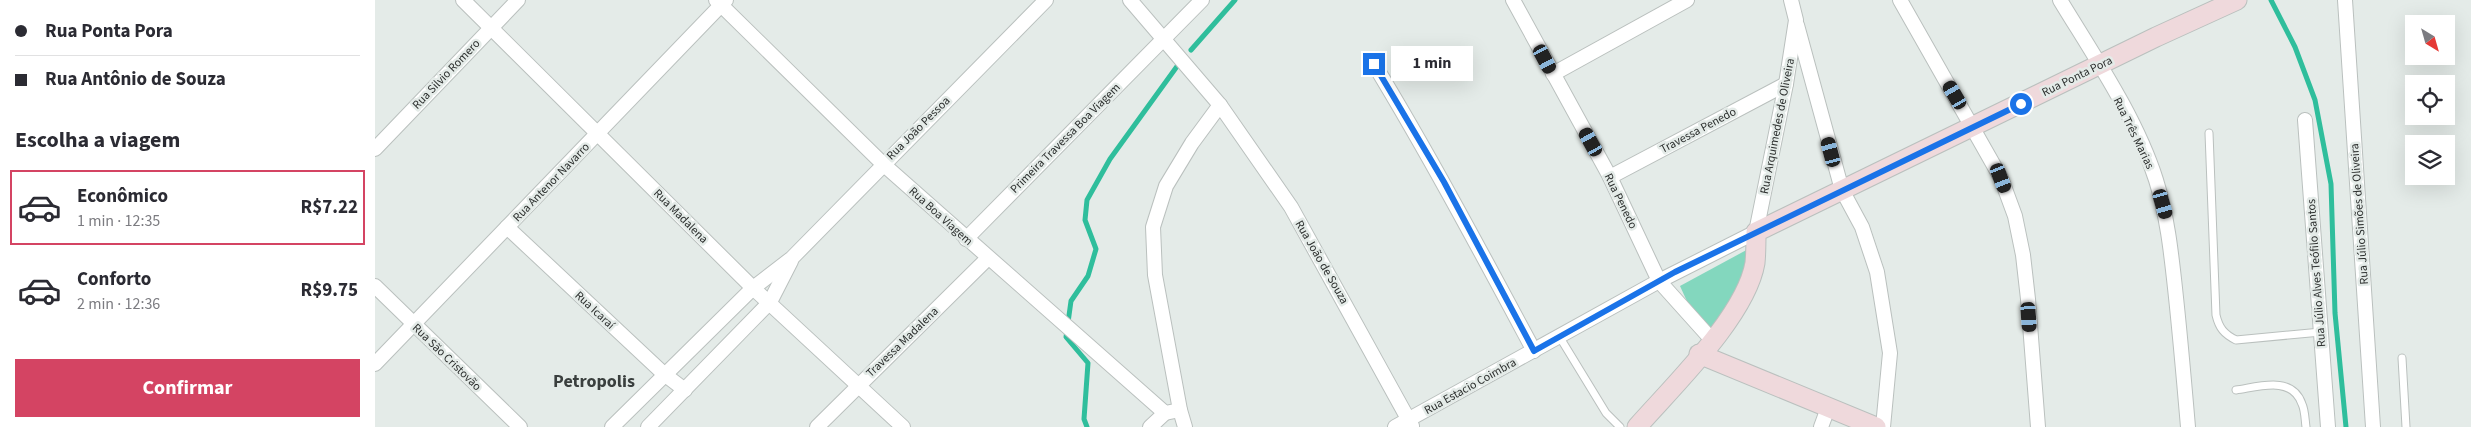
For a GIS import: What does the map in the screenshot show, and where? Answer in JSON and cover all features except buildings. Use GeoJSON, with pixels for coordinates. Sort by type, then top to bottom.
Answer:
{"type":"FeatureCollection","features":[{"type":"Feature","properties":{"kind":"street","name":"Rua Madalena"},"geometry":{"type":"LineString","coordinates":[[463,0],[753,288],[903,427]]}},
{"type":"Feature","properties":{"kind":"street","name":"Rua Silvio Romero"},"geometry":{"type":"LineString","coordinates":[[375,149],[518,0]]}},
{"type":"Feature","properties":{"kind":"street","name":"Rua João Pessoa"},"geometry":{"type":"LineString","coordinates":[[612,427],[753,288],[792,258],[1046,0]]}},
{"type":"Feature","properties":{"kind":"street","name":"Rua João de Souza"},"geometry":{"type":"LineString","coordinates":[[1130,0],[1220,105],[1291,207],[1411,423]]}},
{"type":"Feature","properties":{"kind":"street"},"geometry":{"type":"LineString","coordinates":[[1164,38],[1202,0]]}},
{"type":"Feature","properties":{"kind":"street","name":"Rua Penedo"},"geometry":{"type":"LineString","coordinates":[[1513,0],[1610,177],[1659,281],[1706,347]]}},
{"type":"Feature","properties":{"kind":"street"},"geometry":{"type":"LineString","coordinates":[[1553,74],[1687,0]]}},
{"type":"Feature","properties":{"kind":"street","name":"Rua Arquimedes de Oliveira"},"geometry":{"type":"LineString","coordinates":[[1791,0],[1842,190],[1862,227],[1877,272],[1886,315],[1890,353],[1883,427]]}},
{"type":"Feature","properties":{"kind":"street"},"geometry":{"type":"LineString","coordinates":[[1900,0],[2001,178],[2015,216],[2028,299],[2038,427]]}},
{"type":"Feature","properties":{"kind":"street","name":"Rua Três Marias"},"geometry":{"type":"LineString","coordinates":[[2060,0],[2100,65],[2140,139],[2167,217],[2188,427]]}},
{"type":"Feature","properties":{"kind":"street","name":"Rua Ponta Pora"},"geometry":{"type":"LineString","coordinates":[[1756,232],[2199,16],[2237,0]]}},
{"type":"Feature","properties":{"kind":"street","name":"Rua Júlio Simões de Oliveira"},"geometry":{"type":"LineString","coordinates":[[2345,0],[2373,427]]}},
{"type":"Feature","properties":{"kind":"street","name":"Rua Boa Viagem"},"geometry":{"type":"LineString","coordinates":[[721,2],[883,164],[1165,413]]}},
{"type":"Feature","properties":{"kind":"street","name":"Rua Antenor Navarro"},"geometry":{"type":"LineString","coordinates":[[375,364],[721,2]]}},
{"type":"Feature","properties":{"kind":"street","name":"Rua Arquimedes de Oliveira"},"geometry":{"type":"LineString","coordinates":[[1756,232],[1786,84],[1796,20]]}},
{"type":"Feature","properties":{"kind":"street","name":"Primeira Travessa Boa Viagem"},"geometry":{"type":"LineString","coordinates":[[966,239],[1164,38]]}},
{"type":"Feature","properties":{"kind":"street"},"geometry":{"type":"LineString","coordinates":[[1374,64],[1455,203],[1534,351]]}},
{"type":"Feature","properties":{"kind":"street","name":"Travessa Penedo"},"geometry":{"type":"LineString","coordinates":[[1610,177],[1786,84]]}},
{"type":"Feature","properties":{"kind":"street"},"geometry":{"type":"LineString","coordinates":[[1185,427],[1180,410],[1155,275],[1153,227],[1166,186],[1192,143],[1220,105]]}},
{"type":"Feature","properties":{"kind":"street","name":"Rua Júlio Alves Teófilo Santos"},"geometry":{"type":"LineString","coordinates":[[2305,120],[2328,427]]}},
{"type":"Feature","properties":{"kind":"street","name":"Rua Icaraí"},"geometry":{"type":"LineString","coordinates":[[507,227],[664,374],[685,390]]}},
{"type":"Feature","properties":{"kind":"street"},"geometry":{"type":"LineString","coordinates":[[1637,427],[1733,314],[1747,288],[1755,263],[1756,232]]}},
{"type":"Feature","properties":{"kind":"street","name":"Rua Estacio Coimbra"},"geometry":{"type":"LineString","coordinates":[[1395,427],[1411,423],[1559,336],[1659,281],[1756,232]]}},
{"type":"Feature","properties":{"kind":"street","name":"Rua João Pessoa"},"geometry":{"type":"LineString","coordinates":[[648,427],[770,302],[792,258]]}},
{"type":"Feature","properties":{"kind":"street","name":"Travessa Madalena"},"geometry":{"type":"LineString","coordinates":[[817,427],[988,258]]}},
{"type":"Feature","properties":{"kind":"street","name":"Rua São Cristovão"},"geometry":{"type":"LineString","coordinates":[[375,286],[520,427]]}},
{"type":"Feature","properties":{"kind":"street"},"geometry":{"type":"LineString","coordinates":[[1706,347],[1828,408],[1876,427]]}},
{"type":"Feature","properties":{"kind":"street"},"geometry":{"type":"LineString","coordinates":[[1821,427],[1828,408]]}},
{"type":"Feature","properties":{"kind":"street"},"geometry":{"type":"LineString","coordinates":[[1150,427],[1165,413],[1180,410]]}},
{"type":"Feature","properties":{"kind":"lane"},"geometry":{"type":"LineString","coordinates":[[2209,133],[2216,315],[2219,326],[2227,335],[2236,340],[2321,332]]}},
{"type":"Feature","properties":{"kind":"lane"},"geometry":{"type":"LineString","coordinates":[[1559,336],[1607,413],[1620,427]]}},
{"type":"Feature","properties":{"kind":"lane"},"geometry":{"type":"LineString","coordinates":[[2402,358],[2406,427]]}},
{"type":"Feature","properties":{"kind":"lane"},"geometry":{"type":"LineString","coordinates":[[2236,390],[2281,384],[2289,387],[2302,404],[2306,427]]}},
{"type":"Feature","properties":{"kind":"green space"},"geometry":{"type":"Polygon","coordinates":[[[1752,247],[1745,282],[1706,343],[1680,286],[1752,247]]]}},
{"type":"Feature","properties":{"kind":"waterway"},"geometry":{"type":"LineString","coordinates":[[1191,50],[1235,0]]}},
{"type":"Feature","properties":{"kind":"waterway"},"geometry":{"type":"LineString","coordinates":[[2271,0],[2295,47],[2315,100],[2331,184],[2335,313],[2346,427]]}},
{"type":"Feature","properties":{"kind":"waterway"},"geometry":{"type":"LineString","coordinates":[[1087,427],[1084,419],[1088,363],[1066,337],[1071,301],[1088,276],[1096,249],[1085,220],[1087,200],[1110,159],[1178,65]]}},
{"type":"Feature","properties":{"kind":"district","name":"Petropolis"},"geometry":{"type":"Point","coordinates":[594,381]}},
{"type":"Feature","properties":{"kind":"route"},"geometry":{"type":"LineString","coordinates":[[1374,64],[1444,182],[1534,351],[1675,272],[2021,104]]}}]}
